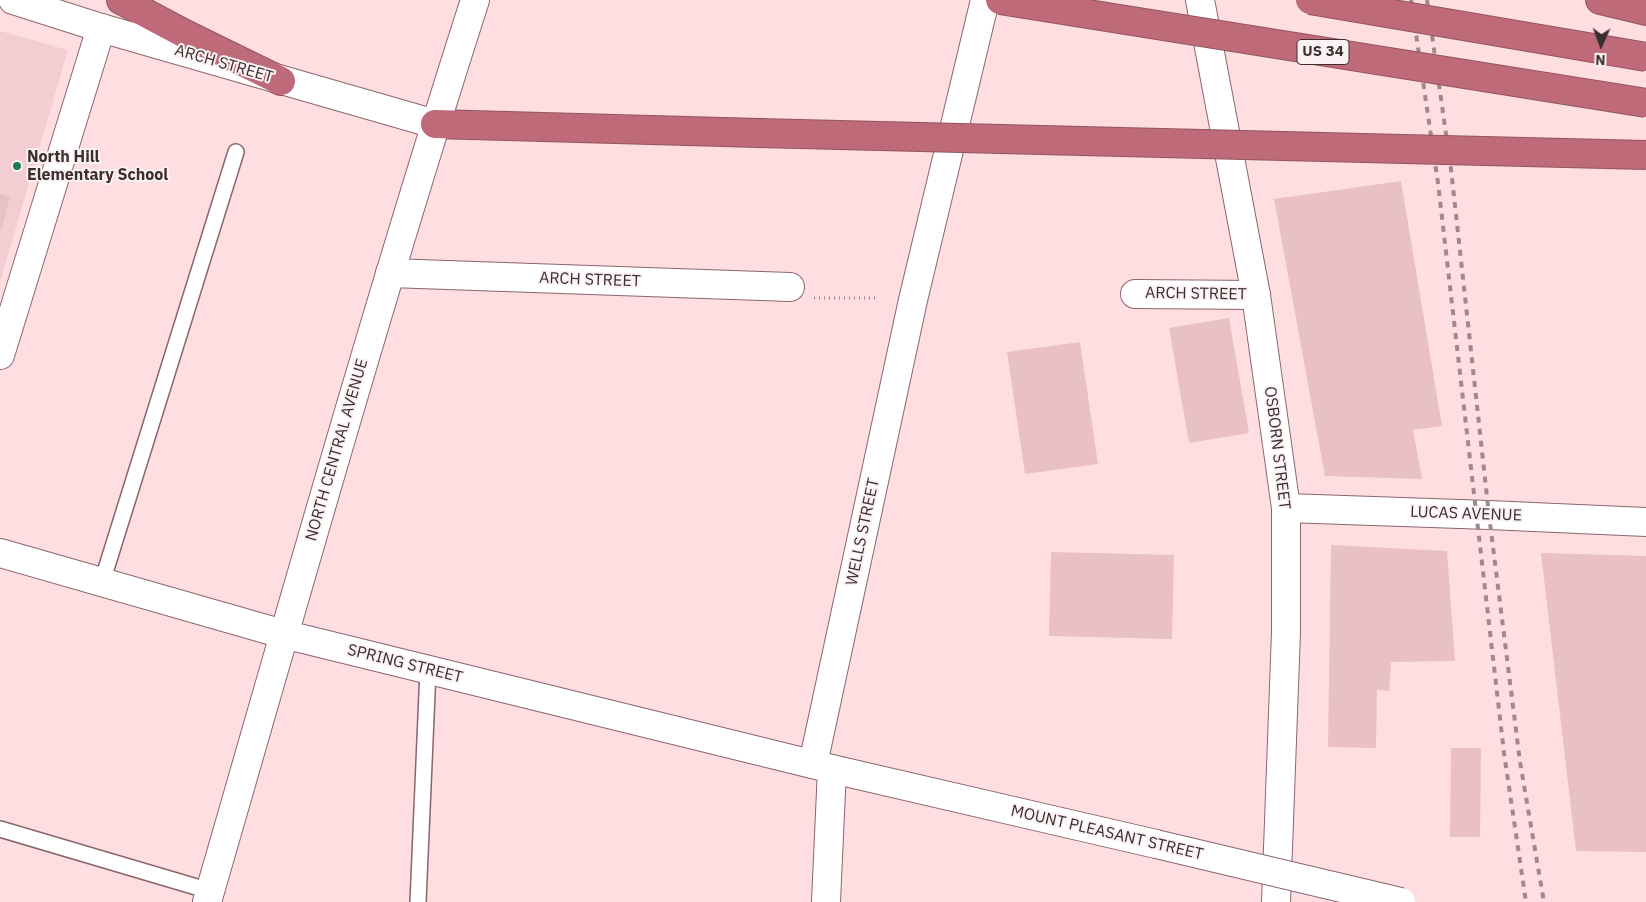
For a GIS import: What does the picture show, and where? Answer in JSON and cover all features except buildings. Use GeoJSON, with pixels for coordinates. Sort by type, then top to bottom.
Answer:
{"type":"FeatureCollection","features":[{"type":"Feature","properties":{"kind":"highway"},"geometry":{"type":"LineString","coordinates":[[121,0],[183,33],[282,80]]}},
{"type":"Feature","properties":{"kind":"highway","name":"US 34"},"geometry":{"type":"LineString","coordinates":[[1000,0],[1646,103]]}},
{"type":"Feature","properties":{"kind":"highway"},"geometry":{"type":"LineString","coordinates":[[1310,0],[1646,57]]}},
{"type":"Feature","properties":{"kind":"highway"},"geometry":{"type":"LineString","coordinates":[[1600,0],[1646,11]]}},
{"type":"Feature","properties":{"kind":"highway"},"geometry":{"type":"LineString","coordinates":[[435,124],[1646,156]]}},
{"type":"Feature","properties":{"kind":"main road","name":"ARCH STREET"},"geometry":{"type":"LineString","coordinates":[[13,0],[101,28],[435,124]]}},
{"type":"Feature","properties":{"kind":"main road","name":"NORTH CENTRAL AVENUE"},"geometry":{"type":"LineString","coordinates":[[208,896],[390,273],[475,0]]}},
{"type":"Feature","properties":{"kind":"main road","name":"WELLS STREET"},"geometry":{"type":"LineString","coordinates":[[826,902],[822,766],[913,300],[985,0]]}},
{"type":"Feature","properties":{"kind":"main road","name":"OSBORN STREET"},"geometry":{"type":"LineString","coordinates":[[1200,0],[1256,295],[1286,508],[1286,632],[1276,902]]}},
{"type":"Feature","properties":{"kind":"main road"},"geometry":{"type":"LineString","coordinates":[[0,355],[101,28]]}},
{"type":"Feature","properties":{"kind":"main road","name":"ARCH STREET"},"geometry":{"type":"LineString","coordinates":[[390,273],[799,292]]}},
{"type":"Feature","properties":{"kind":"main road","name":"ARCH STREET"},"geometry":{"type":"LineString","coordinates":[[1135,294],[1256,295]]}},
{"type":"Feature","properties":{"kind":"main road","name":"LUCAS AVENUE"},"geometry":{"type":"LineString","coordinates":[[1286,508],[1646,522]]}},
{"type":"Feature","properties":{"kind":"main road","name":"SPRING STREET"},"geometry":{"type":"LineString","coordinates":[[0,553],[283,634],[822,766]]}},
{"type":"Feature","properties":{"kind":"main road","name":"MOUNT PLEASANT STREET"},"geometry":{"type":"LineString","coordinates":[[822,766],[1401,902]]}},
{"type":"Feature","properties":{"kind":"lane"},"geometry":{"type":"LineString","coordinates":[[102,582],[236,152]]}},
{"type":"Feature","properties":{"kind":"lane"},"geometry":{"type":"LineString","coordinates":[[418,902],[428,670]]}},
{"type":"Feature","properties":{"kind":"lane"},"geometry":{"type":"LineString","coordinates":[[0,828],[208,896]]}},
{"type":"Feature","properties":{"kind":"path"},"geometry":{"type":"LineString","coordinates":[[799,292],[878,298]]}},
{"type":"Feature","properties":{"kind":"shaded area","name":"North Hill Elementary School"},"geometry":{"type":"Polygon","coordinates":[[[0,31],[68,50],[0,282],[0,31]]]}},
{"type":"Feature","properties":{"kind":"railway"},"geometry":{"type":"LineString","coordinates":[[1411,0],[1438,183],[1504,753],[1526,902]]}},
{"type":"Feature","properties":{"kind":"railway"},"geometry":{"type":"LineString","coordinates":[[1427,0],[1451,169],[1489,515],[1520,762],[1544,902]]}},
{"type":"Feature","properties":{"kind":"place","name":"North Hill Elementary School"},"geometry":{"type":"Point","coordinates":[17,166]}}]}
